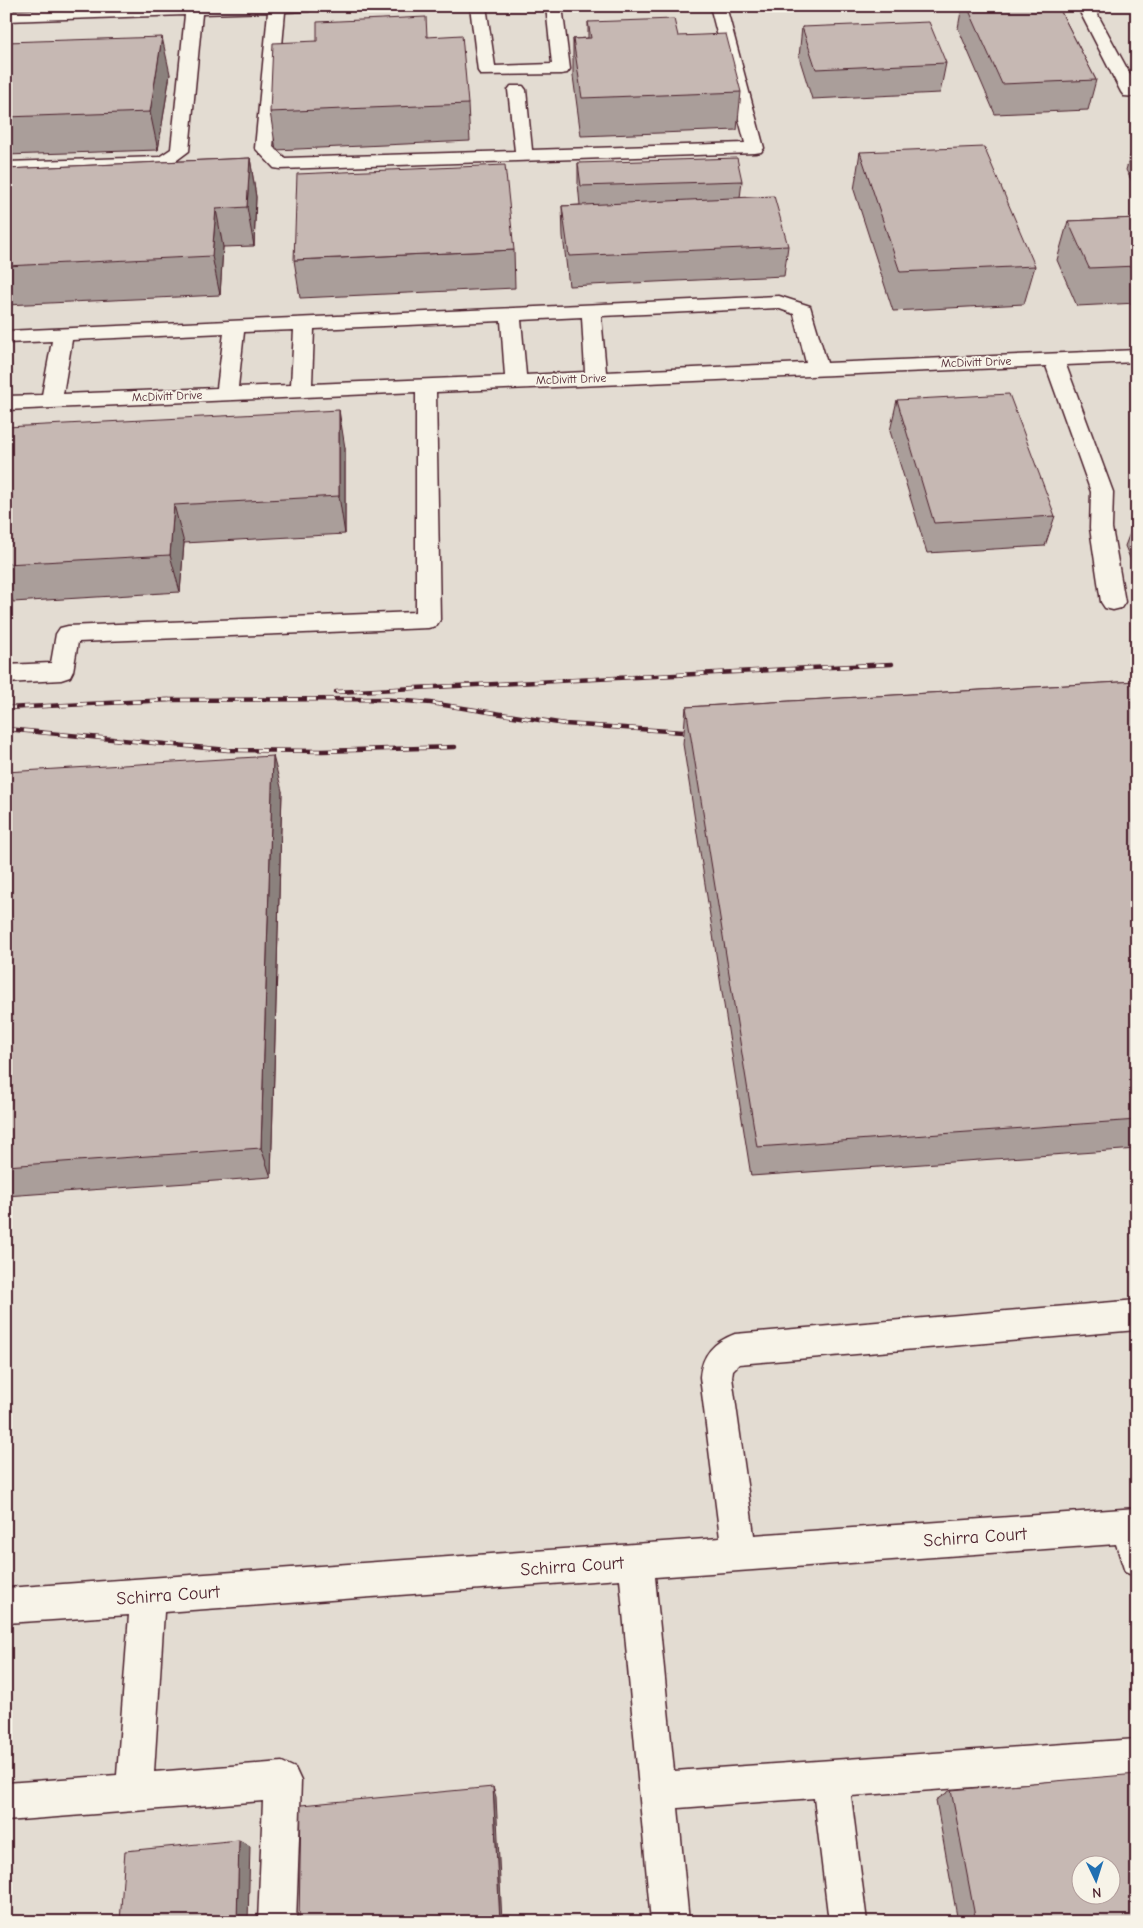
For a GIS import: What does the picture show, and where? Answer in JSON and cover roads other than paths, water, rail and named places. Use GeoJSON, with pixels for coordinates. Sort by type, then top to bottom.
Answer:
{"type":"FeatureCollection","features":[{"type":"Feature","properties":{"kind":"street"},"geometry":{"type":"LineString","coordinates":[[6,16],[51,10],[194,10],[308,6]]}},
{"type":"Feature","properties":{"kind":"street"},"geometry":{"type":"LineString","coordinates":[[478,6],[487,71],[561,69],[554,6]]}},
{"type":"Feature","properties":{"kind":"street"},"geometry":{"type":"LineString","coordinates":[[277,7],[264,148],[280,164],[755,148],[718,6]]}},
{"type":"Feature","properties":{"kind":"street"},"geometry":{"type":"LineString","coordinates":[[1084,6],[1130,92],[1137,92]]}},
{"type":"Feature","properties":{"kind":"street"},"geometry":{"type":"LineString","coordinates":[[6,167],[163,162],[180,151],[194,10]]}},
{"type":"Feature","properties":{"kind":"street"},"geometry":{"type":"LineString","coordinates":[[517,90],[524,156]]}},
{"type":"Feature","properties":{"kind":"street"},"geometry":{"type":"LineString","coordinates":[[6,337],[779,302],[803,310],[818,369]]}},
{"type":"Feature","properties":{"kind":"street"},"geometry":{"type":"LineString","coordinates":[[591,310],[596,378]]}},
{"type":"Feature","properties":{"kind":"street"},"geometry":{"type":"LineString","coordinates":[[511,314],[516,382]]}},
{"type":"Feature","properties":{"kind":"street"},"geometry":{"type":"LineString","coordinates":[[302,391],[304,324]]}},
{"type":"Feature","properties":{"kind":"street"},"geometry":{"type":"LineString","coordinates":[[227,394],[234,327]]}},
{"type":"Feature","properties":{"kind":"street"},"geometry":{"type":"LineString","coordinates":[[51,401],[62,334]]}},
{"type":"Feature","properties":{"kind":"street","name":"McDivitt Drive"},"geometry":{"type":"LineString","coordinates":[[6,403],[1137,356]]}},
{"type":"Feature","properties":{"kind":"street"},"geometry":{"type":"LineString","coordinates":[[1054,359],[1102,492],[1101,528],[1113,602]]}},
{"type":"Feature","properties":{"kind":"street"},"geometry":{"type":"LineString","coordinates":[[6,674],[61,671],[68,634],[428,620],[426,386]]}},
{"type":"Feature","properties":{"kind":"street"},"geometry":{"type":"LineString","coordinates":[[739,1554],[716,1377],[717,1365],[725,1354],[735,1349],[1137,1315]]}},
{"type":"Feature","properties":{"kind":"street"},"geometry":{"type":"LineString","coordinates":[[1132,1526],[1137,1560]]}},
{"type":"Feature","properties":{"kind":"street","name":"Schirra Court"},"geometry":{"type":"LineString","coordinates":[[6,1606],[1132,1526]]}},
{"type":"Feature","properties":{"kind":"street"},"geometry":{"type":"LineString","coordinates":[[636,1562],[670,1922]]}},
{"type":"Feature","properties":{"kind":"street"},"geometry":{"type":"LineString","coordinates":[[134,1792],[148,1596]]}},
{"type":"Feature","properties":{"kind":"street"},"geometry":{"type":"LineString","coordinates":[[658,1792],[1137,1757]]}},
{"type":"Feature","properties":{"kind":"street"},"geometry":{"type":"LineString","coordinates":[[830,1779],[848,1922]]}},
{"type":"Feature","properties":{"kind":"street"},"geometry":{"type":"LineString","coordinates":[[6,1802],[282,1781],[277,1922]]}},
{"type":"Feature","properties":{"kind":"railway"},"geometry":{"type":"LineString","coordinates":[[336,692],[892,664]]}},
{"type":"Feature","properties":{"kind":"railway"},"geometry":{"type":"LineString","coordinates":[[163,700],[381,699],[431,703],[565,724],[698,733]]}},
{"type":"Feature","properties":{"kind":"railway"},"geometry":{"type":"LineString","coordinates":[[6,708],[169,700]]}},
{"type":"Feature","properties":{"kind":"railway"},"geometry":{"type":"LineString","coordinates":[[6,729],[228,750],[322,751],[455,747]]}}]}
